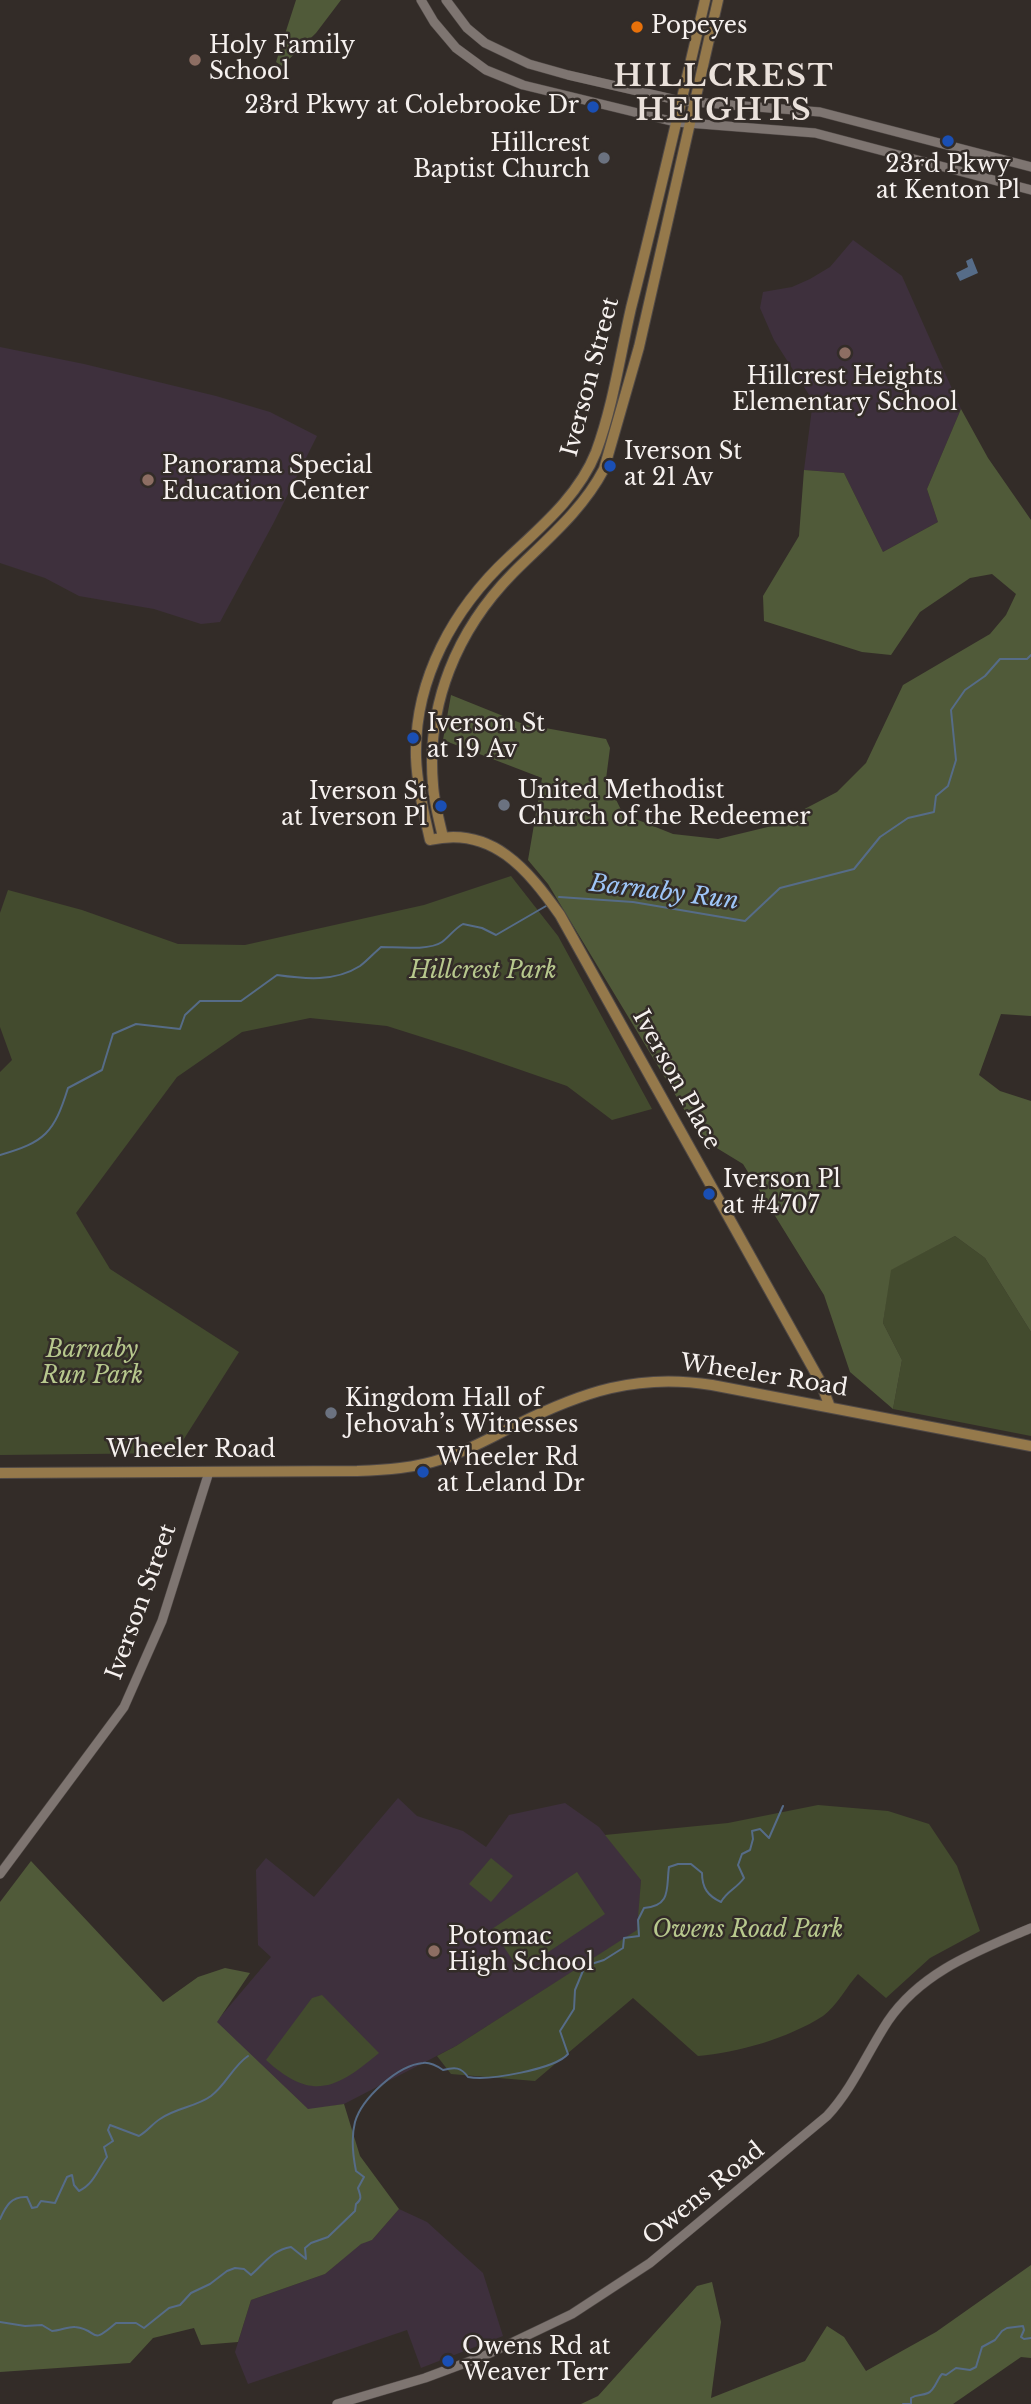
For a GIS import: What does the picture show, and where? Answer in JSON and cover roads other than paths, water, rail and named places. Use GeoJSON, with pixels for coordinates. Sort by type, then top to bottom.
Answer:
{"type":"FeatureCollection","features":[{"type":"Feature","properties":{"kind":"main road","name":"Iverson Street"},"geometry":{"type":"LineString","coordinates":[[430,840],[416,756],[421,707],[431,671],[448,633],[469,599],[564,503],[589,468],[601,436],[616,378],[705,0]]}},
{"type":"Feature","properties":{"kind":"main road","name":"Iverson Street"},"geometry":{"type":"LineString","coordinates":[[443,837],[434,797],[432,735],[445,679],[478,612],[500,586],[576,511],[604,469],[639,347],[718,0]]}},
{"type":"Feature","properties":{"kind":"main road","name":"Iverson Place"},"geometry":{"type":"LineString","coordinates":[[430,840],[443,837],[472,840],[509,856],[530,875],[560,915],[823,1387],[830,1407]]}},
{"type":"Feature","properties":{"kind":"main road","name":"Wheeler Road"},"geometry":{"type":"LineString","coordinates":[[0,1473],[357,1471],[406,1467],[455,1454],[590,1392],[627,1383],[650,1381],[699,1383],[1031,1446]]}},
{"type":"Feature","properties":{"kind":"street"},"geometry":{"type":"LineString","coordinates":[[421,0],[434,22],[456,48],[486,70],[523,85],[675,122],[815,133],[1031,190]]}},
{"type":"Feature","properties":{"kind":"street"},"geometry":{"type":"LineString","coordinates":[[446,0],[474,34],[529,64],[632,92],[681,101],[820,112],[1031,167]]}},
{"type":"Feature","properties":{"kind":"street","name":"Iverson Street"},"geometry":{"type":"LineString","coordinates":[[0,1874],[124,1707],[162,1621],[209,1472]]}},
{"type":"Feature","properties":{"kind":"street","name":"Owens Road"},"geometry":{"type":"LineString","coordinates":[[337,2404],[425,2378],[508,2345],[572,2314],[630,2278],[839,2104],[889,2020],[928,1979],[960,1959],[1031,1928]]}},
{"type":"Feature","properties":{"kind":"water"},"geometry":{"type":"Polygon","coordinates":[[[972,258],[978,273],[960,281],[956,273],[968,267],[966,261],[972,258]]]}},
{"type":"Feature","properties":{"kind":"waterway","name":"Barnaby Run"},"geometry":{"type":"LineString","coordinates":[[559,897],[633,902],[745,921],[780,888],[854,869],[880,837],[908,818],[934,812],[936,796],[948,786],[956,760],[951,710],[965,690],[985,676],[1000,659],[1027,659],[1031,655]]}},
{"type":"Feature","properties":{"kind":"waterway","name":"Barnaby Run"},"geometry":{"type":"LineString","coordinates":[[0,1155],[28,1145],[46,1134],[58,1116],[68,1088],[102,1070],[113,1034],[136,1024],[180,1029],[185,1015],[200,1001],[241,1001],[277,975],[309,978],[340,975],[360,966],[381,947],[421,948],[436,945],[463,924],[482,928],[496,935],[546,906]]}},
{"type":"Feature","properties":{"kind":"waterway"},"geometry":{"type":"LineString","coordinates":[[0,2322],[25,2326],[42,2325],[52,2331],[75,2327],[98,2336],[116,2323],[136,2323],[144,2328],[169,2308],[180,2305],[191,2293],[210,2284],[227,2271],[244,2269],[251,2275],[273,2254],[291,2247],[306,2259],[305,2248],[328,2237],[355,2211],[360,2199],[358,2188],[364,2177],[356,2171],[353,2153],[355,2122],[365,2103],[382,2084],[403,2070],[423,2063],[443,2070],[457,2069],[468,2077],[478,2078],[521,2073],[561,2059],[568,2054],[560,2031],[574,2009],[575,1990],[585,1966],[604,1960],[623,1948],[624,1938],[639,1936],[638,1920],[644,1908],[659,1904],[666,1894],[669,1867],[691,1864],[702,1873],[707,1891],[721,1902],[744,1878],[738,1865],[742,1854],[750,1850],[752,1831],[760,1829],[769,1838],[783,1806]]}},
{"type":"Feature","properties":{"kind":"waterway"},"geometry":{"type":"LineString","coordinates":[[0,2219],[7,2206],[17,2198],[27,2197],[32,2208],[37,2207],[41,2201],[55,2203],[67,2177],[72,2175],[74,2185],[79,2191],[84,2188],[107,2157],[104,2147],[113,2141],[108,2130],[110,2125],[139,2136],[166,2115],[211,2096],[248,2056]]}},
{"type":"Feature","properties":{"kind":"waterway"},"geometry":{"type":"LineString","coordinates":[[903,2404],[911,2404],[911,2398],[930,2392],[942,2374],[946,2375],[956,2368],[970,2370],[976,2367],[982,2347],[995,2340],[1007,2328],[1023,2326],[1021,2337],[1031,2338]]}},
{"type":"Feature","properties":{"kind":"place","name":"Popeyes"},"geometry":{"type":"Point","coordinates":[637,27]}},
{"type":"Feature","properties":{"kind":"place","name":"Holy Family School"},"geometry":{"type":"Point","coordinates":[195,60]}},
{"type":"Feature","properties":{"kind":"place","name":"23rd Pkwy at Colebrooke Dr"},"geometry":{"type":"Point","coordinates":[593,107]}},
{"type":"Feature","properties":{"kind":"place","name":"23rd Pkwy at Kenton Pl"},"geometry":{"type":"Point","coordinates":[948,141]}},
{"type":"Feature","properties":{"kind":"place","name":"Hillcrest Baptist Church"},"geometry":{"type":"Point","coordinates":[604,158]}},
{"type":"Feature","properties":{"kind":"place","name":"Hillcrest Heights Elementary School"},"geometry":{"type":"Point","coordinates":[845,353]}},
{"type":"Feature","properties":{"kind":"place","name":"Iverson St at 21 Av"},"geometry":{"type":"Point","coordinates":[610,466]}},
{"type":"Feature","properties":{"kind":"place","name":"Panorama Special Education Center"},"geometry":{"type":"Point","coordinates":[148,480]}},
{"type":"Feature","properties":{"kind":"place","name":"Iverson St at 19 Av"},"geometry":{"type":"Point","coordinates":[413,738]}},
{"type":"Feature","properties":{"kind":"place","name":"United Methodist Church of the Redeemer"},"geometry":{"type":"Point","coordinates":[504,805]}},
{"type":"Feature","properties":{"kind":"place","name":"Iverson St at Iverson Pl"},"geometry":{"type":"Point","coordinates":[441,806]}},
{"type":"Feature","properties":{"kind":"place","name":"Iverson Pl at #4707"},"geometry":{"type":"Point","coordinates":[709,1194]}},
{"type":"Feature","properties":{"kind":"place","name":"Kingdom Hall of Jehovah’s Witnesses"},"geometry":{"type":"Point","coordinates":[331,1413]}},
{"type":"Feature","properties":{"kind":"place","name":"Wheeler Rd at Leland Dr"},"geometry":{"type":"Point","coordinates":[423,1472]}},
{"type":"Feature","properties":{"kind":"place","name":"Potomac High School"},"geometry":{"type":"Point","coordinates":[434,1951]}},
{"type":"Feature","properties":{"kind":"place","name":"Owens Rd at Weaver Terr"},"geometry":{"type":"Point","coordinates":[448,2361]}},
{"type":"Feature","properties":{"kind":"district","name":"HILLCREST HEIGHTS"},"geometry":{"type":"Point","coordinates":[724,95]}},
{"type":"Feature","properties":{"kind":"park label","name":"Hillcrest Park"},"geometry":{"type":"Point","coordinates":[483,972]}},
{"type":"Feature","properties":{"kind":"park label","name":"Barnaby Run Park"},"geometry":{"type":"Point","coordinates":[92,1364]}},
{"type":"Feature","properties":{"kind":"park label","name":"Owens Road Park"},"geometry":{"type":"Point","coordinates":[748,1931]}}]}
